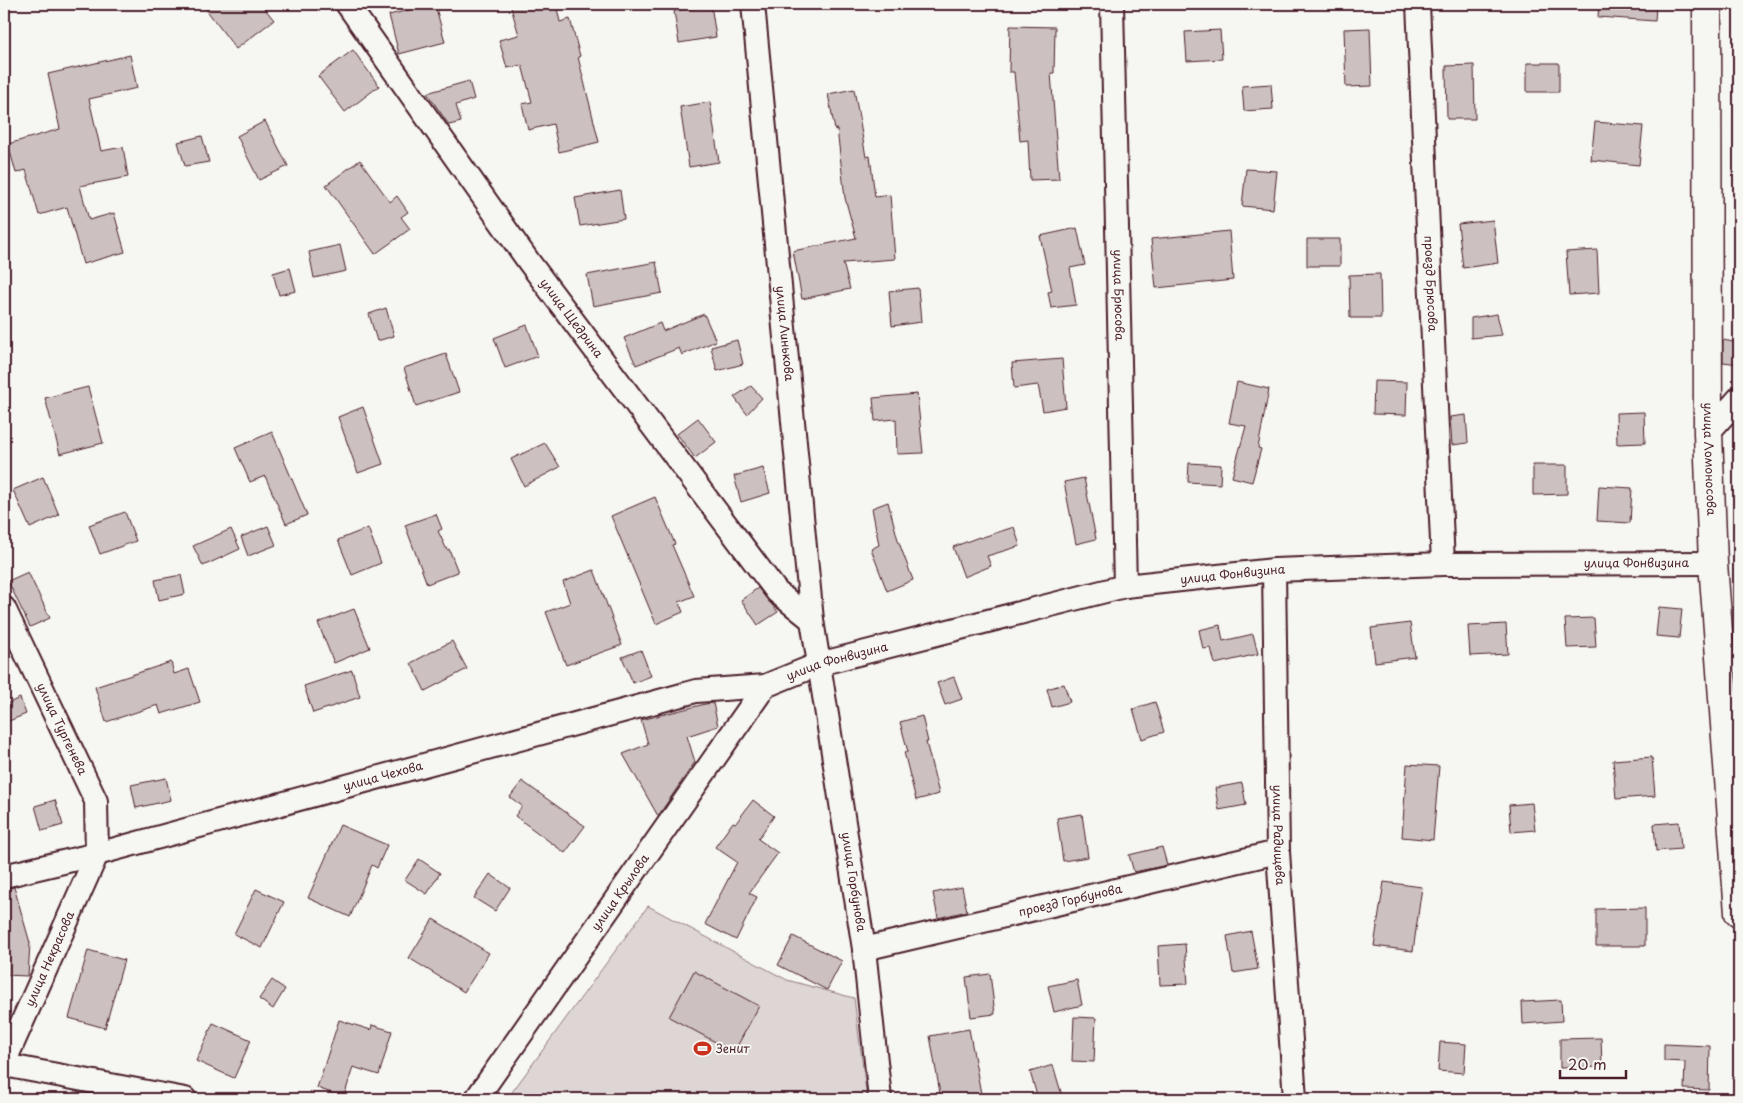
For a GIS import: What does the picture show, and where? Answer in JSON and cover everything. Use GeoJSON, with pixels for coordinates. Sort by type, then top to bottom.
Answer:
{"type":"FeatureCollection","features":[{"type":"Feature","properties":{"kind":"street","name":"улица Щедрина"},"geometry":{"type":"LineString","coordinates":[[347,4],[529,262],[771,585],[812,620]]}},
{"type":"Feature","properties":{"kind":"street","name":"улица Линькова"},"geometry":{"type":"LineString","coordinates":[[753,4],[812,620],[819,664]]}},
{"type":"Feature","properties":{"kind":"street","name":"улица Брюсова"},"geometry":{"type":"LineString","coordinates":[[1112,4],[1125,586]]}},
{"type":"Feature","properties":{"kind":"street","name":"проезд Брюсова"},"geometry":{"type":"LineString","coordinates":[[1418,4],[1443,564]]}},
{"type":"Feature","properties":{"kind":"street","name":"улица Ломоносова"},"geometry":{"type":"LineString","coordinates":[[1707,4],[1708,433],[1713,564],[1739,913]]}},
{"type":"Feature","properties":{"kind":"street"},"geometry":{"type":"LineString","coordinates":[[1708,433],[1739,398]]}},
{"type":"Feature","properties":{"kind":"street","name":"улица Фонвизина"},"geometry":{"type":"LineString","coordinates":[[766,686],[819,664],[1125,586],[1274,570],[1443,564],[1713,564]]}},
{"type":"Feature","properties":{"kind":"street","name":"улица Радищева"},"geometry":{"type":"LineString","coordinates":[[1274,570],[1278,852],[1295,1099]]}},
{"type":"Feature","properties":{"kind":"street","name":"улица Тургенева"},"geometry":{"type":"LineString","coordinates":[[4,608],[96,801],[97,854]]}},
{"type":"Feature","properties":{"kind":"street","name":"улица Горбунова"},"geometry":{"type":"LineString","coordinates":[[819,664],[864,949],[880,1099]]}},
{"type":"Feature","properties":{"kind":"street","name":"улица Чехова"},"geometry":{"type":"LineString","coordinates":[[4,876],[97,854],[696,691],[766,686]]}},
{"type":"Feature","properties":{"kind":"street","name":"улица Крылова"},"geometry":{"type":"LineString","coordinates":[[476,1099],[766,686]]}},
{"type":"Feature","properties":{"kind":"street","name":"проезд Горбунова"},"geometry":{"type":"LineString","coordinates":[[864,949],[1278,852]]}},
{"type":"Feature","properties":{"kind":"street","name":"улица Некрасова"},"geometry":{"type":"LineString","coordinates":[[4,1064],[97,854]]}},
{"type":"Feature","properties":{"kind":"street"},"geometry":{"type":"LineString","coordinates":[[4,1064],[185,1099]]}},
{"type":"Feature","properties":{"kind":"shaded area","name":"Зенит"},"geometry":{"type":"Polygon","coordinates":[[[648,906],[787,980],[854,998],[867,1099],[507,1099],[648,906]]]}},
{"type":"Feature","properties":{"kind":"building"},"geometry":{"type":"Polygon","coordinates":[[[202,4],[261,4],[274,20],[236,49],[202,4]]]}},
{"type":"Feature","properties":{"kind":"building"},"geometry":{"type":"Polygon","coordinates":[[[435,4],[445,42],[399,54],[389,15],[435,4]]]}},
{"type":"Feature","properties":{"kind":"building"},"geometry":{"type":"Polygon","coordinates":[[[510,4],[556,4],[560,22],[570,19],[599,142],[559,152],[553,124],[528,130],[522,104],[532,102],[522,65],[507,68],[499,40],[519,35],[510,4]]]}},
{"type":"Feature","properties":{"kind":"building"},"geometry":{"type":"Polygon","coordinates":[[[1599,4],[1656,4],[1655,21],[1598,17],[1599,4]]]}},
{"type":"Feature","properties":{"kind":"building"},"geometry":{"type":"Polygon","coordinates":[[[711,5],[716,37],[679,43],[674,11],[711,5]]]}},
{"type":"Feature","properties":{"kind":"building"},"geometry":{"type":"Polygon","coordinates":[[[1010,26],[1055,27],[1054,73],[1051,73],[1059,179],[1030,180],[1028,140],[1020,141],[1014,72],[1009,72],[1010,26]]]}},
{"type":"Feature","properties":{"kind":"building"},"geometry":{"type":"Polygon","coordinates":[[[1370,28],[1372,86],[1346,87],[1344,29],[1370,28]]]}},
{"type":"Feature","properties":{"kind":"building"},"geometry":{"type":"Polygon","coordinates":[[[1220,30],[1222,59],[1187,61],[1185,32],[1220,30]]]}},
{"type":"Feature","properties":{"kind":"building"},"geometry":{"type":"Polygon","coordinates":[[[353,50],[379,86],[345,112],[318,76],[353,50]]]}},
{"type":"Feature","properties":{"kind":"building"},"geometry":{"type":"Polygon","coordinates":[[[130,55],[137,88],[89,99],[101,151],[123,147],[128,177],[80,186],[89,220],[114,213],[125,252],[83,264],[67,207],[39,215],[26,170],[16,173],[8,144],[60,129],[48,74],[130,55]]]}},
{"type":"Feature","properties":{"kind":"building"},"geometry":{"type":"Polygon","coordinates":[[[1527,63],[1559,63],[1559,92],[1527,92],[1527,63]]]}},
{"type":"Feature","properties":{"kind":"building"},"geometry":{"type":"Polygon","coordinates":[[[1474,65],[1475,119],[1447,119],[1446,66],[1474,65]]]}},
{"type":"Feature","properties":{"kind":"building"},"geometry":{"type":"Polygon","coordinates":[[[469,81],[474,99],[456,105],[461,122],[449,125],[427,93],[469,81]]]}},
{"type":"Feature","properties":{"kind":"building"},"geometry":{"type":"Polygon","coordinates":[[[1271,84],[1273,109],[1244,111],[1242,86],[1271,84]]]}},
{"type":"Feature","properties":{"kind":"building"},"geometry":{"type":"Polygon","coordinates":[[[854,89],[866,157],[870,156],[875,197],[890,195],[895,259],[843,263],[850,289],[802,299],[793,251],[856,238],[845,198],[837,129],[835,130],[828,94],[854,89]]]}},
{"type":"Feature","properties":{"kind":"building"},"geometry":{"type":"Polygon","coordinates":[[[710,102],[719,162],[689,167],[680,107],[710,102]]]}},
{"type":"Feature","properties":{"kind":"building"},"geometry":{"type":"Polygon","coordinates":[[[265,121],[288,166],[259,180],[237,136],[265,121]]]}},
{"type":"Feature","properties":{"kind":"building"},"geometry":{"type":"Polygon","coordinates":[[[1595,122],[1643,126],[1639,165],[1591,160],[1595,122]]]}},
{"type":"Feature","properties":{"kind":"building"},"geometry":{"type":"Polygon","coordinates":[[[202,136],[209,162],[185,166],[178,142],[202,136]]]}},
{"type":"Feature","properties":{"kind":"building"},"geometry":{"type":"Polygon","coordinates":[[[360,160],[390,202],[397,196],[408,212],[401,217],[410,229],[375,254],[326,185],[360,160]]]}},
{"type":"Feature","properties":{"kind":"building"},"geometry":{"type":"Polygon","coordinates":[[[1246,169],[1277,171],[1273,209],[1242,206],[1246,169]]]}},
{"type":"Feature","properties":{"kind":"building"},"geometry":{"type":"Polygon","coordinates":[[[620,190],[624,219],[580,226],[575,198],[620,190]]]}},
{"type":"Feature","properties":{"kind":"building"},"geometry":{"type":"Polygon","coordinates":[[[1493,220],[1498,263],[1463,268],[1458,224],[1493,220]]]}},
{"type":"Feature","properties":{"kind":"building"},"geometry":{"type":"Polygon","coordinates":[[[1077,228],[1085,265],[1070,268],[1076,305],[1051,308],[1048,292],[1052,291],[1040,236],[1077,228]]]}},
{"type":"Feature","properties":{"kind":"building"},"geometry":{"type":"Polygon","coordinates":[[[1229,231],[1233,280],[1156,288],[1151,239],[1229,231]]]}},
{"type":"Feature","properties":{"kind":"building"},"geometry":{"type":"Polygon","coordinates":[[[1307,239],[1340,239],[1340,266],[1307,266],[1307,239]]]}},
{"type":"Feature","properties":{"kind":"building"},"geometry":{"type":"Polygon","coordinates":[[[340,245],[346,271],[314,278],[309,252],[340,245]]]}},
{"type":"Feature","properties":{"kind":"building"},"geometry":{"type":"Polygon","coordinates":[[[1597,250],[1599,293],[1569,295],[1566,252],[1597,250]]]}},
{"type":"Feature","properties":{"kind":"building"},"geometry":{"type":"Polygon","coordinates":[[[656,262],[662,293],[593,306],[587,275],[656,262]]]}},
{"type":"Feature","properties":{"kind":"building"},"geometry":{"type":"Polygon","coordinates":[[[290,268],[296,291],[279,295],[273,273],[290,268]]]}},
{"type":"Feature","properties":{"kind":"building"},"geometry":{"type":"Polygon","coordinates":[[[1380,274],[1381,318],[1350,318],[1349,275],[1380,274]]]}},
{"type":"Feature","properties":{"kind":"building"},"geometry":{"type":"Polygon","coordinates":[[[918,288],[921,322],[892,326],[889,291],[918,288]]]}},
{"type":"Feature","properties":{"kind":"building"},"geometry":{"type":"Polygon","coordinates":[[[386,308],[394,336],[377,341],[369,314],[386,308]]]}},
{"type":"Feature","properties":{"kind":"building"},"geometry":{"type":"Polygon","coordinates":[[[704,314],[716,341],[682,355],[679,348],[636,365],[624,338],[660,323],[663,331],[704,314]]]}},
{"type":"Feature","properties":{"kind":"building"},"geometry":{"type":"Polygon","coordinates":[[[1497,314],[1502,335],[1471,338],[1471,318],[1497,314]]]}},
{"type":"Feature","properties":{"kind":"building"},"geometry":{"type":"Polygon","coordinates":[[[527,325],[538,356],[505,368],[494,338],[527,325]]]}},
{"type":"Feature","properties":{"kind":"building"},"geometry":{"type":"Polygon","coordinates":[[[737,340],[743,364],[717,371],[711,347],[737,340]]]}},
{"type":"Feature","properties":{"kind":"building"},"geometry":{"type":"Polygon","coordinates":[[[1723,340],[1739,343],[1739,364],[1723,362],[1723,340]]]}},
{"type":"Feature","properties":{"kind":"building"},"geometry":{"type":"Polygon","coordinates":[[[446,354],[459,392],[416,406],[404,368],[446,354]]]}},
{"type":"Feature","properties":{"kind":"building"},"geometry":{"type":"Polygon","coordinates":[[[1062,359],[1066,407],[1043,411],[1038,385],[1014,388],[1012,363],[1062,359]]]}},
{"type":"Feature","properties":{"kind":"building"},"geometry":{"type":"Polygon","coordinates":[[[1374,381],[1407,382],[1406,415],[1373,414],[1374,381]]]}},
{"type":"Feature","properties":{"kind":"building"},"geometry":{"type":"Polygon","coordinates":[[[1237,382],[1269,389],[1258,448],[1261,449],[1252,482],[1232,477],[1246,426],[1229,423],[1237,382]]]}},
{"type":"Feature","properties":{"kind":"building"},"geometry":{"type":"Polygon","coordinates":[[[751,386],[762,398],[747,414],[734,397],[751,386]]]}},
{"type":"Feature","properties":{"kind":"building"},"geometry":{"type":"Polygon","coordinates":[[[88,387],[103,443],[60,454],[45,398],[88,387]]]}},
{"type":"Feature","properties":{"kind":"building"},"geometry":{"type":"Polygon","coordinates":[[[917,394],[923,453],[897,454],[896,419],[875,421],[873,398],[917,394]]]}},
{"type":"Feature","properties":{"kind":"building"},"geometry":{"type":"Polygon","coordinates":[[[363,407],[383,464],[358,473],[338,417],[363,407]]]}},
{"type":"Feature","properties":{"kind":"building"},"geometry":{"type":"Polygon","coordinates":[[[1644,412],[1645,443],[1617,444],[1616,413],[1644,412]]]}},
{"type":"Feature","properties":{"kind":"building"},"geometry":{"type":"Polygon","coordinates":[[[1466,415],[1468,443],[1452,445],[1450,417],[1466,415]]]}},
{"type":"Feature","properties":{"kind":"building"},"geometry":{"type":"Polygon","coordinates":[[[698,418],[716,442],[695,458],[677,434],[698,418]]]}},
{"type":"Feature","properties":{"kind":"building"},"geometry":{"type":"Polygon","coordinates":[[[272,432],[307,515],[286,524],[265,476],[250,482],[235,448],[272,432]]]}},
{"type":"Feature","properties":{"kind":"building"},"geometry":{"type":"Polygon","coordinates":[[[545,443],[560,467],[524,486],[511,459],[545,443]]]}},
{"type":"Feature","properties":{"kind":"building"},"geometry":{"type":"Polygon","coordinates":[[[1189,463],[1221,465],[1220,484],[1188,482],[1189,463]]]}},
{"type":"Feature","properties":{"kind":"building"},"geometry":{"type":"Polygon","coordinates":[[[1533,465],[1567,465],[1567,494],[1533,495],[1533,465]]]}},
{"type":"Feature","properties":{"kind":"building"},"geometry":{"type":"Polygon","coordinates":[[[763,468],[770,493],[741,502],[734,476],[763,468]]]}},
{"type":"Feature","properties":{"kind":"building"},"geometry":{"type":"Polygon","coordinates":[[[43,477],[59,515],[30,528],[13,490],[43,477]]]}},
{"type":"Feature","properties":{"kind":"building"},"geometry":{"type":"Polygon","coordinates":[[[1084,478],[1096,539],[1076,544],[1064,482],[1084,478]]]}},
{"type":"Feature","properties":{"kind":"building"},"geometry":{"type":"Polygon","coordinates":[[[1599,486],[1632,488],[1630,523],[1597,521],[1599,486]]]}},
{"type":"Feature","properties":{"kind":"building"},"geometry":{"type":"Polygon","coordinates":[[[655,497],[675,544],[672,545],[694,596],[679,602],[683,612],[656,624],[611,516],[655,497]]]}},
{"type":"Feature","properties":{"kind":"building"},"geometry":{"type":"Polygon","coordinates":[[[888,502],[898,540],[913,580],[887,591],[871,549],[879,545],[872,508],[888,502]]]}},
{"type":"Feature","properties":{"kind":"building"},"geometry":{"type":"Polygon","coordinates":[[[125,512],[136,541],[100,554],[89,525],[125,512]]]}},
{"type":"Feature","properties":{"kind":"building"},"geometry":{"type":"Polygon","coordinates":[[[436,514],[442,529],[438,531],[447,550],[449,549],[458,572],[427,584],[405,525],[436,514]]]}},
{"type":"Feature","properties":{"kind":"building"},"geometry":{"type":"Polygon","coordinates":[[[268,526],[276,545],[248,556],[241,537],[268,526]]]}},
{"type":"Feature","properties":{"kind":"building"},"geometry":{"type":"Polygon","coordinates":[[[1014,527],[1020,546],[987,556],[991,566],[964,577],[953,547],[1014,527]]]}},
{"type":"Feature","properties":{"kind":"building"},"geometry":{"type":"Polygon","coordinates":[[[368,528],[381,563],[352,575],[338,540],[368,528]]]}},
{"type":"Feature","properties":{"kind":"building"},"geometry":{"type":"Polygon","coordinates":[[[231,529],[240,549],[203,566],[193,546],[231,529]]]}},
{"type":"Feature","properties":{"kind":"building"},"geometry":{"type":"Polygon","coordinates":[[[594,570],[622,645],[566,665],[546,612],[570,603],[563,582],[594,570]]]}},
{"type":"Feature","properties":{"kind":"building"},"geometry":{"type":"Polygon","coordinates":[[[28,572],[50,618],[30,627],[8,581],[28,572]]]}},
{"type":"Feature","properties":{"kind":"building"},"geometry":{"type":"Polygon","coordinates":[[[181,575],[185,594],[159,600],[155,580],[181,575]]]}},
{"type":"Feature","properties":{"kind":"building"},"geometry":{"type":"Polygon","coordinates":[[[758,588],[778,612],[758,625],[741,600],[758,588]]]}},
{"type":"Feature","properties":{"kind":"building"},"geometry":{"type":"Polygon","coordinates":[[[1659,607],[1682,609],[1679,638],[1656,636],[1659,607]]]}},
{"type":"Feature","properties":{"kind":"building"},"geometry":{"type":"Polygon","coordinates":[[[354,609],[370,648],[334,663],[318,623],[354,609]]]}},
{"type":"Feature","properties":{"kind":"building"},"geometry":{"type":"Polygon","coordinates":[[[1594,618],[1596,647],[1567,648],[1565,619],[1594,618]]]}},
{"type":"Feature","properties":{"kind":"building"},"geometry":{"type":"Polygon","coordinates":[[[1410,623],[1415,657],[1375,662],[1371,628],[1410,623]]]}},
{"type":"Feature","properties":{"kind":"building"},"geometry":{"type":"Polygon","coordinates":[[[1506,624],[1508,654],[1470,656],[1468,626],[1506,624]]]}},
{"type":"Feature","properties":{"kind":"building"},"geometry":{"type":"Polygon","coordinates":[[[1220,625],[1223,641],[1253,634],[1258,654],[1215,664],[1211,648],[1203,649],[1199,630],[1220,625]]]}},
{"type":"Feature","properties":{"kind":"building"},"geometry":{"type":"Polygon","coordinates":[[[452,641],[467,669],[425,691],[411,663],[452,641]]]}},
{"type":"Feature","properties":{"kind":"building"},"geometry":{"type":"Polygon","coordinates":[[[641,650],[651,676],[633,683],[622,657],[641,650]]]}},
{"type":"Feature","properties":{"kind":"building"},"geometry":{"type":"Polygon","coordinates":[[[171,662],[174,674],[189,669],[200,702],[161,714],[158,705],[106,722],[95,687],[171,662]]]}},
{"type":"Feature","properties":{"kind":"building"},"geometry":{"type":"Polygon","coordinates":[[[352,670],[360,697],[313,713],[304,686],[352,670]]]}},
{"type":"Feature","properties":{"kind":"building"},"geometry":{"type":"Polygon","coordinates":[[[954,677],[962,699],[945,705],[937,683],[954,677]]]}},
{"type":"Feature","properties":{"kind":"building"},"geometry":{"type":"Polygon","coordinates":[[[1064,684],[1070,702],[1052,707],[1047,689],[1064,684]]]}},
{"type":"Feature","properties":{"kind":"building"},"geometry":{"type":"Polygon","coordinates":[[[20,698],[26,714],[4,723],[4,705],[20,698]]]}},
{"type":"Feature","properties":{"kind":"building"},"geometry":{"type":"Polygon","coordinates":[[[1155,702],[1164,732],[1142,739],[1133,709],[1155,702]]]}},
{"type":"Feature","properties":{"kind":"building"},"geometry":{"type":"Polygon","coordinates":[[[713,703],[718,726],[687,736],[695,762],[658,816],[623,754],[648,744],[641,720],[713,703]]]}},
{"type":"Feature","properties":{"kind":"building"},"geometry":{"type":"Polygon","coordinates":[[[922,716],[928,742],[926,742],[939,794],[916,800],[904,752],[908,752],[900,722],[922,716]]]}},
{"type":"Feature","properties":{"kind":"building"},"geometry":{"type":"Polygon","coordinates":[[[1652,757],[1655,796],[1616,799],[1613,760],[1652,757]]]}},
{"type":"Feature","properties":{"kind":"building"},"geometry":{"type":"Polygon","coordinates":[[[1407,764],[1439,766],[1433,840],[1402,837],[1407,764]]]}},
{"type":"Feature","properties":{"kind":"building"},"geometry":{"type":"Polygon","coordinates":[[[166,778],[171,800],[136,808],[131,785],[166,778]]]}},
{"type":"Feature","properties":{"kind":"building"},"geometry":{"type":"Polygon","coordinates":[[[522,781],[585,826],[565,853],[515,816],[522,806],[510,797],[522,781]]]}},
{"type":"Feature","properties":{"kind":"building"},"geometry":{"type":"Polygon","coordinates":[[[1242,783],[1246,805],[1219,810],[1215,788],[1242,783]]]}},
{"type":"Feature","properties":{"kind":"building"},"geometry":{"type":"Polygon","coordinates":[[[55,800],[63,825],[42,831],[35,806],[55,800]]]}},
{"type":"Feature","properties":{"kind":"building"},"geometry":{"type":"Polygon","coordinates":[[[753,800],[774,816],[758,839],[778,853],[749,893],[757,897],[736,940],[705,924],[737,862],[715,847],[733,822],[736,823],[753,800]]]}},
{"type":"Feature","properties":{"kind":"building"},"geometry":{"type":"Polygon","coordinates":[[[1532,803],[1535,830],[1511,832],[1509,805],[1532,803]]]}},
{"type":"Feature","properties":{"kind":"building"},"geometry":{"type":"Polygon","coordinates":[[[1082,814],[1088,857],[1063,861],[1057,818],[1082,814]]]}},
{"type":"Feature","properties":{"kind":"building"},"geometry":{"type":"Polygon","coordinates":[[[1679,822],[1681,849],[1656,851],[1654,824],[1679,822]]]}},
{"type":"Feature","properties":{"kind":"building"},"geometry":{"type":"Polygon","coordinates":[[[340,825],[387,845],[377,868],[372,865],[350,917],[308,898],[340,825]]]}},
{"type":"Feature","properties":{"kind":"building"},"geometry":{"type":"Polygon","coordinates":[[[1162,847],[1167,865],[1134,872],[1129,855],[1162,847]]]}},
{"type":"Feature","properties":{"kind":"building"},"geometry":{"type":"Polygon","coordinates":[[[419,859],[440,873],[427,894],[405,880],[419,859]]]}},
{"type":"Feature","properties":{"kind":"building"},"geometry":{"type":"Polygon","coordinates":[[[490,874],[510,888],[495,911],[474,898],[490,874]]]}},
{"type":"Feature","properties":{"kind":"building"},"geometry":{"type":"Polygon","coordinates":[[[1384,882],[1422,887],[1413,951],[1374,946],[1384,882]]]}},
{"type":"Feature","properties":{"kind":"building"},"geometry":{"type":"Polygon","coordinates":[[[14,887],[30,943],[28,976],[4,975],[4,889],[14,887]]]}},
{"type":"Feature","properties":{"kind":"building"},"geometry":{"type":"Polygon","coordinates":[[[962,887],[967,911],[938,918],[933,893],[962,887]]]}},
{"type":"Feature","properties":{"kind":"building"},"geometry":{"type":"Polygon","coordinates":[[[256,889],[284,902],[262,948],[234,934],[256,889]]]}},
{"type":"Feature","properties":{"kind":"building"},"geometry":{"type":"Polygon","coordinates":[[[1645,908],[1645,946],[1596,946],[1596,909],[1645,908]]]}},
{"type":"Feature","properties":{"kind":"building"},"geometry":{"type":"Polygon","coordinates":[[[433,919],[489,953],[464,992],[409,958],[433,919]]]}},
{"type":"Feature","properties":{"kind":"building"},"geometry":{"type":"Polygon","coordinates":[[[1251,931],[1258,969],[1233,973],[1227,936],[1251,931]]]}},
{"type":"Feature","properties":{"kind":"building"},"geometry":{"type":"Polygon","coordinates":[[[793,936],[842,961],[827,990],[778,965],[793,936]]]}},
{"type":"Feature","properties":{"kind":"building"},"geometry":{"type":"Polygon","coordinates":[[[1185,944],[1188,984],[1160,985],[1158,946],[1185,944]]]}},
{"type":"Feature","properties":{"kind":"building"},"geometry":{"type":"Polygon","coordinates":[[[88,950],[124,960],[105,1028],[69,1018],[88,950]]]}},
{"type":"Feature","properties":{"kind":"building"},"geometry":{"type":"Polygon","coordinates":[[[694,971],[759,1006],[734,1052],[669,1017],[694,971]]]}},
{"type":"Feature","properties":{"kind":"building"},"geometry":{"type":"Polygon","coordinates":[[[990,974],[995,1014],[971,1017],[966,977],[990,974]]]}},
{"type":"Feature","properties":{"kind":"building"},"geometry":{"type":"Polygon","coordinates":[[[272,980],[285,989],[273,1009],[259,999],[272,980]]]}},
{"type":"Feature","properties":{"kind":"building"},"geometry":{"type":"Polygon","coordinates":[[[1077,980],[1082,1005],[1054,1012],[1048,986],[1077,980]]]}},
{"type":"Feature","properties":{"kind":"building"},"geometry":{"type":"Polygon","coordinates":[[[1561,1000],[1562,1021],[1523,1024],[1522,1002],[1561,1000]]]}},
{"type":"Feature","properties":{"kind":"building"},"geometry":{"type":"Polygon","coordinates":[[[1074,1017],[1096,1018],[1094,1062],[1072,1061],[1074,1017]]]}},
{"type":"Feature","properties":{"kind":"building"},"geometry":{"type":"Polygon","coordinates":[[[339,1020],[371,1030],[372,1025],[392,1031],[379,1075],[353,1067],[344,1097],[317,1088],[339,1020]]]}},
{"type":"Feature","properties":{"kind":"building"},"geometry":{"type":"Polygon","coordinates":[[[213,1023],[251,1040],[234,1078],[196,1061],[213,1023]]]}},
{"type":"Feature","properties":{"kind":"building"},"geometry":{"type":"Polygon","coordinates":[[[969,1029],[982,1099],[941,1099],[930,1036],[969,1029]]]}},
{"type":"Feature","properties":{"kind":"building"},"geometry":{"type":"Polygon","coordinates":[[[1601,1038],[1602,1067],[1560,1068],[1560,1039],[1601,1038]]]}},
{"type":"Feature","properties":{"kind":"building"},"geometry":{"type":"Polygon","coordinates":[[[1440,1042],[1466,1044],[1464,1073],[1438,1071],[1440,1042]]]}},
{"type":"Feature","properties":{"kind":"building"},"geometry":{"type":"Polygon","coordinates":[[[1664,1044],[1710,1046],[1709,1090],[1684,1089],[1685,1062],[1664,1061],[1664,1044]]]}},
{"type":"Feature","properties":{"kind":"building"},"geometry":{"type":"Polygon","coordinates":[[[1053,1065],[1063,1099],[1038,1099],[1030,1072],[1053,1065]]]}},
{"type":"Feature","properties":{"kind":"place","name":"Зенит"},"geometry":{"type":"Point","coordinates":[702,1049]}}]}
